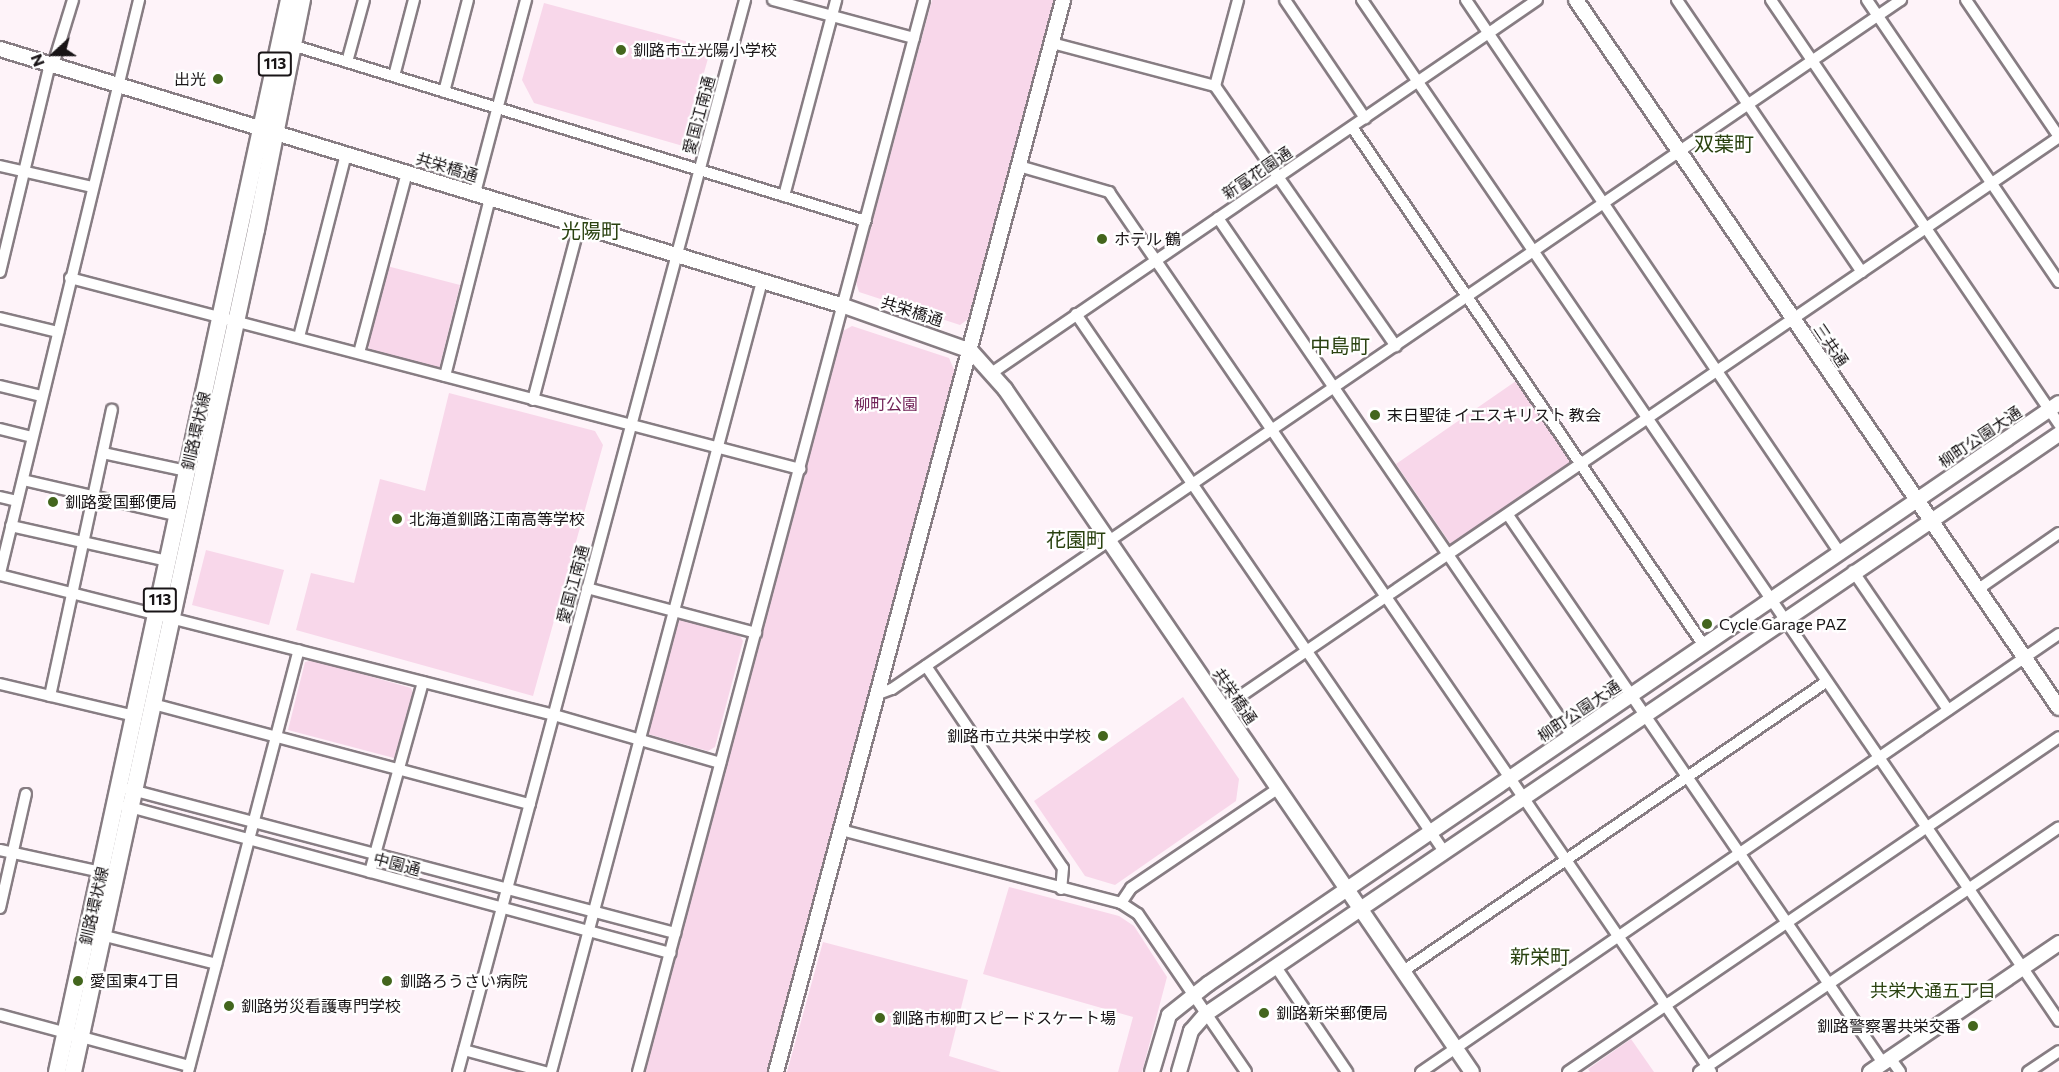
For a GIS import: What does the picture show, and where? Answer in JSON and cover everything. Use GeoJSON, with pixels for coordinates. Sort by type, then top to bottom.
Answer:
{"type":"FeatureCollection","features":[{"type":"Feature","properties":{"kind":"main road","name":"釧路環状線"},"geometry":{"type":"LineString","coordinates":[[57,1072],[73,1036],[96,934],[125,797],[134,716],[164,615],[229,319],[268,130],[289,0]]}},
{"type":"Feature","properties":{"kind":"main road","name":"釧路環状線"},"geometry":{"type":"LineString","coordinates":[[268,130],[302,0]]}},
{"type":"Feature","properties":{"kind":"main road","name":"釧路環状線"},"geometry":{"type":"LineString","coordinates":[[96,934],[101,872],[153,704],[168,561],[187,471],[229,319]]}},
{"type":"Feature","properties":{"kind":"main road","name":"釧路環状線"},"geometry":{"type":"LineString","coordinates":[[73,1036],[73,1072]]}},
{"type":"Feature","properties":{"kind":"street"},"geometry":{"type":"LineString","coordinates":[[0,272],[23,172],[52,64],[73,0]]}},
{"type":"Feature","properties":{"kind":"street"},"geometry":{"type":"LineString","coordinates":[[139,0],[41,396],[0,574],[554,715],[720,763]]}},
{"type":"Feature","properties":{"kind":"street"},"geometry":{"type":"LineString","coordinates":[[347,62],[364,0]]}},
{"type":"Feature","properties":{"kind":"street"},"geometry":{"type":"LineString","coordinates":[[394,76],[414,0]]}},
{"type":"Feature","properties":{"kind":"street"},"geometry":{"type":"LineString","coordinates":[[444,92],[468,0]]}},
{"type":"Feature","properties":{"kind":"street"},"geometry":{"type":"LineString","coordinates":[[475,193],[526,0]]}},
{"type":"Feature","properties":{"kind":"street","name":"愛国江南通"},"geometry":{"type":"LineString","coordinates":[[458,1072],[745,0]]}},
{"type":"Feature","properties":{"kind":"street"},"geometry":{"type":"LineString","coordinates":[[772,0],[914,38]]}},
{"type":"Feature","properties":{"kind":"street"},"geometry":{"type":"LineString","coordinates":[[784,196],[836,0]]}},
{"type":"Feature","properties":{"kind":"street"},"geometry":{"type":"LineString","coordinates":[[638,1072],[924,0]]}},
{"type":"Feature","properties":{"kind":"street"},"geometry":{"type":"LineString","coordinates":[[776,1072],[971,351],[1063,0]]}},
{"type":"Feature","properties":{"kind":"street"},"geometry":{"type":"LineString","coordinates":[[1215,86],[1238,0]]}},
{"type":"Feature","properties":{"kind":"street"},"geometry":{"type":"LineString","coordinates":[[1285,0],[1365,118]]}},
{"type":"Feature","properties":{"kind":"street"},"geometry":{"type":"LineString","coordinates":[[1362,0],[1647,421],[2059,1021]]}},
{"type":"Feature","properties":{"kind":"street"},"geometry":{"type":"LineString","coordinates":[[1466,0],[1840,553]]}},
{"type":"Feature","properties":{"kind":"street","name":"新富花園通"},"geometry":{"type":"LineString","coordinates":[[993,372],[1537,0]]}},
{"type":"Feature","properties":{"kind":"street","name":"三共通"},"geometry":{"type":"LineString","coordinates":[[1576,0],[2059,708]]}},
{"type":"Feature","properties":{"kind":"street"},"geometry":{"type":"LineString","coordinates":[[1677,0],[1862,272]]}},
{"type":"Feature","properties":{"kind":"street"},"geometry":{"type":"LineString","coordinates":[[1771,0],[1927,228],[2054,407],[2059,424]]}},
{"type":"Feature","properties":{"kind":"street"},"geometry":{"type":"LineString","coordinates":[[1867,0],[2059,282]]}},
{"type":"Feature","properties":{"kind":"street"},"geometry":{"type":"LineString","coordinates":[[878,694],[926,666],[1901,0]]}},
{"type":"Feature","properties":{"kind":"street"},"geometry":{"type":"LineString","coordinates":[[1223,708],[1647,421],[1792,318],[2059,137],[1966,0]]}},
{"type":"Feature","properties":{"kind":"street"},"geometry":{"type":"LineString","coordinates":[[1052,43],[1215,86],[1396,346]]}},
{"type":"Feature","properties":{"kind":"street"},"geometry":{"type":"LineString","coordinates":[[292,45],[866,220]]}},
{"type":"Feature","properties":{"kind":"street","name":"共栄橋通"},"geometry":{"type":"LineString","coordinates":[[0,49],[844,306],[971,351],[993,372],[1472,1072]]}},
{"type":"Feature","properties":{"kind":"street"},"geometry":{"type":"LineString","coordinates":[[1352,127],[1704,646]]}},
{"type":"Feature","properties":{"kind":"street"},"geometry":{"type":"LineString","coordinates":[[300,337],[346,154]]}},
{"type":"Feature","properties":{"kind":"street"},"geometry":{"type":"LineString","coordinates":[[0,166],[92,187]]}},
{"type":"Feature","properties":{"kind":"street"},"geometry":{"type":"LineString","coordinates":[[1019,166],[1109,192],[1665,1005],[1706,1070],[2059,827]]}},
{"type":"Feature","properties":{"kind":"street"},"geometry":{"type":"LineString","coordinates":[[359,353],[407,172]]}},
{"type":"Feature","properties":{"kind":"street"},"geometry":{"type":"LineString","coordinates":[[445,376],[490,198]]}},
{"type":"Feature","properties":{"kind":"street"},"geometry":{"type":"LineString","coordinates":[[1218,218],[1572,736]]}},
{"type":"Feature","properties":{"kind":"street"},"geometry":{"type":"LineString","coordinates":[[533,400],[579,226]]}},
{"type":"Feature","properties":{"kind":"street"},"geometry":{"type":"LineString","coordinates":[[70,278],[800,470]]}},
{"type":"Feature","properties":{"kind":"street"},"geometry":{"type":"LineString","coordinates":[[551,1072],[591,912],[762,281]]}},
{"type":"Feature","properties":{"kind":"street"},"geometry":{"type":"LineString","coordinates":[[1076,314],[1445,853]]}},
{"type":"Feature","properties":{"kind":"street"},"geometry":{"type":"LineString","coordinates":[[0,318],[58,332]]}},
{"type":"Feature","properties":{"kind":"street"},"geometry":{"type":"LineString","coordinates":[[0,386],[41,396]]}},
{"type":"Feature","properties":{"kind":"street","name":"柳町公園大通"},"geometry":{"type":"LineString","coordinates":[[1152,1072],[1165,1022],[1193,995],[1432,834],[1631,695],[2054,407]]}},
{"type":"Feature","properties":{"kind":"street"},"geometry":{"type":"LineString","coordinates":[[50,696],[112,410]]}},
{"type":"Feature","properties":{"kind":"street"},"geometry":{"type":"LineString","coordinates":[[0,429],[32,437]]}},
{"type":"Feature","properties":{"kind":"street"},"geometry":{"type":"LineString","coordinates":[[1179,1072],[1191,1031],[1206,1014],[1445,853],[1853,571],[2059,434]]}},
{"type":"Feature","properties":{"kind":"street"},"geometry":{"type":"LineString","coordinates":[[103,453],[187,471]]}},
{"type":"Feature","properties":{"kind":"street"},"geometry":{"type":"LineString","coordinates":[[22,480],[179,516]]}},
{"type":"Feature","properties":{"kind":"street"},"geometry":{"type":"LineString","coordinates":[[0,497],[17,501]]}},
{"type":"Feature","properties":{"kind":"street"},"geometry":{"type":"LineString","coordinates":[[1508,515],[1829,985],[1887,1060],[1900,1072]]}},
{"type":"Feature","properties":{"kind":"street"},"geometry":{"type":"LineString","coordinates":[[11,526],[168,561]]}},
{"type":"Feature","properties":{"kind":"street"},"geometry":{"type":"LineString","coordinates":[[1977,590],[2059,533]]}},
{"type":"Feature","properties":{"kind":"street"},"geometry":{"type":"LineString","coordinates":[[1853,571],[1948,710]]}},
{"type":"Feature","properties":{"kind":"street"},"geometry":{"type":"LineString","coordinates":[[587,588],[756,633]]}},
{"type":"Feature","properties":{"kind":"street"},"geometry":{"type":"LineString","coordinates":[[1420,1072],[2059,634]]}},
{"type":"Feature","properties":{"kind":"street"},"geometry":{"type":"LineString","coordinates":[[0,1015],[189,1069],[299,650]]}},
{"type":"Feature","properties":{"kind":"street"},"geometry":{"type":"LineString","coordinates":[[926,666],[1063,868],[1061,889]]}},
{"type":"Feature","properties":{"kind":"street"},"geometry":{"type":"LineString","coordinates":[[370,872],[423,682]]}},
{"type":"Feature","properties":{"kind":"street"},"geometry":{"type":"LineString","coordinates":[[1402,972],[1826,682]]}},
{"type":"Feature","properties":{"kind":"street"},"geometry":{"type":"LineString","coordinates":[[0,684],[134,716]]}},
{"type":"Feature","properties":{"kind":"street"},"geometry":{"type":"LineString","coordinates":[[153,704],[530,804]]}},
{"type":"Feature","properties":{"kind":"street"},"geometry":{"type":"LineString","coordinates":[[1568,1072],[2059,737]]}},
{"type":"Feature","properties":{"kind":"street"},"geometry":{"type":"LineString","coordinates":[[1120,903],[1131,888],[1277,789]]}},
{"type":"Feature","properties":{"kind":"street"},"geometry":{"type":"LineString","coordinates":[[0,908],[26,794]]}},
{"type":"Feature","properties":{"kind":"street","name":"中園通"},"geometry":{"type":"LineString","coordinates":[[125,797],[254,821],[675,933]]}},
{"type":"Feature","properties":{"kind":"street","name":"中園通"},"geometry":{"type":"LineString","coordinates":[[125,797],[249,839],[670,953]]}},
{"type":"Feature","properties":{"kind":"street"},"geometry":{"type":"LineString","coordinates":[[841,830],[1120,903],[1138,914],[1246,1072]]}},
{"type":"Feature","properties":{"kind":"street"},"geometry":{"type":"LineString","coordinates":[[0,850],[101,872]]}},
{"type":"Feature","properties":{"kind":"street"},"geometry":{"type":"LineString","coordinates":[[96,934],[216,964]]}},
{"type":"Feature","properties":{"kind":"street"},"geometry":{"type":"LineString","coordinates":[[1870,1072],[2059,943]]}},
{"type":"Feature","properties":{"kind":"street"},"geometry":{"type":"LineString","coordinates":[[1276,967],[1347,1072]]}},
{"type":"Feature","properties":{"kind":"street"},"geometry":{"type":"LineString","coordinates":[[464,1050],[545,1072]]}},
{"type":"Feature","properties":{"kind":"street"},"geometry":{"type":"LineString","coordinates":[[2028,1072],[2059,1051]]}},
{"type":"Feature","properties":{"kind":"green space"},"geometry":{"type":"Polygon","coordinates":[[[932,0],[1056,0],[971,317],[960,325],[859,292],[856,282],[932,0]]]}},
{"type":"Feature","properties":{"kind":"green space","name":"釧路市立光陽小学校"},"geometry":{"type":"Polygon","coordinates":[[[544,3],[711,48],[683,146],[534,103],[522,80],[544,3]]]}},
{"type":"Feature","properties":{"kind":"green space"},"geometry":{"type":"Polygon","coordinates":[[[387,266],[460,285],[439,369],[371,351],[366,342],[387,266]]]}},
{"type":"Feature","properties":{"kind":"green space","name":"柳町公園"},"geometry":{"type":"Polygon","coordinates":[[[852,326],[949,358],[956,374],[769,1072],[645,1072],[843,331],[852,326]]]}},
{"type":"Feature","properties":{"kind":"green space"},"geometry":{"type":"Polygon","coordinates":[[[1516,381],[1572,462],[1452,546],[1396,464],[1516,381]]]}},
{"type":"Feature","properties":{"kind":"green space"},"geometry":{"type":"Polygon","coordinates":[[[449,393],[595,431],[603,445],[533,696],[296,630],[311,573],[354,583],[380,479],[425,491],[449,393]]]}},
{"type":"Feature","properties":{"kind":"green space"},"geometry":{"type":"Polygon","coordinates":[[[206,550],[284,570],[269,625],[192,605],[206,550]]]}},
{"type":"Feature","properties":{"kind":"green space"},"geometry":{"type":"Polygon","coordinates":[[[679,619],[740,636],[743,641],[715,747],[708,751],[648,734],[679,619]]]}},
{"type":"Feature","properties":{"kind":"green space"},"geometry":{"type":"Polygon","coordinates":[[[313,660],[411,688],[413,693],[394,758],[288,730],[305,662],[313,660]]]}},
{"type":"Feature","properties":{"kind":"green space"},"geometry":{"type":"Polygon","coordinates":[[[1183,697],[1239,779],[1236,801],[1115,885],[1085,876],[1034,801],[1183,697]]]}},
{"type":"Feature","properties":{"kind":"green space"},"geometry":{"type":"Polygon","coordinates":[[[1009,887],[1119,916],[1134,926],[1167,977],[1142,1072],[1118,1072],[1133,1017],[983,974],[1009,887]]]}},
{"type":"Feature","properties":{"kind":"green space","name":"釧路市柳町スピードスケート場"},"geometry":{"type":"Polygon","coordinates":[[[823,942],[968,980],[949,1056],[1001,1072],[787,1072],[823,942]]]}},
{"type":"Feature","properties":{"kind":"green space"},"geometry":{"type":"Polygon","coordinates":[[[1631,1039],[1654,1072],[1590,1072],[1588,1069],[1631,1039]]]}},
{"type":"Feature","properties":{"kind":"place","name":"釧路市立光陽小学校"},"geometry":{"type":"Point","coordinates":[621,50]}},
{"type":"Feature","properties":{"kind":"place","name":"出光"},"geometry":{"type":"Point","coordinates":[218,79]}},
{"type":"Feature","properties":{"kind":"place","name":"ホテル 鶴"},"geometry":{"type":"Point","coordinates":[1102,239]}},
{"type":"Feature","properties":{"kind":"place","name":"末日聖徒 イエスキリスト 教会"},"geometry":{"type":"Point","coordinates":[1375,415]}},
{"type":"Feature","properties":{"kind":"place","name":"釧路愛国郵便局"},"geometry":{"type":"Point","coordinates":[53,502]}},
{"type":"Feature","properties":{"kind":"place","name":"北海道釧路江南高等学校"},"geometry":{"type":"Point","coordinates":[397,519]}},
{"type":"Feature","properties":{"kind":"place","name":"Cycle Garage PAZ"},"geometry":{"type":"Point","coordinates":[1707,624]}},
{"type":"Feature","properties":{"kind":"place","name":"釧路市立共栄中学校"},"geometry":{"type":"Point","coordinates":[1103,736]}},
{"type":"Feature","properties":{"kind":"place","name":"愛国東4丁目"},"geometry":{"type":"Point","coordinates":[78,981]}},
{"type":"Feature","properties":{"kind":"place","name":"釧路ろうさい病院"},"geometry":{"type":"Point","coordinates":[387,981]}},
{"type":"Feature","properties":{"kind":"place","name":"釧路労災看護専門学校"},"geometry":{"type":"Point","coordinates":[229,1006]}},
{"type":"Feature","properties":{"kind":"place","name":"釧路新栄郵便局"},"geometry":{"type":"Point","coordinates":[1264,1013]}},
{"type":"Feature","properties":{"kind":"place","name":"釧路市柳町スピードスケート場"},"geometry":{"type":"Point","coordinates":[880,1018]}},
{"type":"Feature","properties":{"kind":"place","name":"釧路警察署共栄交番"},"geometry":{"type":"Point","coordinates":[1973,1026]}},
{"type":"Feature","properties":{"kind":"district","name":"双葉町"},"geometry":{"type":"Point","coordinates":[1724,143]}},
{"type":"Feature","properties":{"kind":"district","name":"光陽町"},"geometry":{"type":"Point","coordinates":[591,230]}},
{"type":"Feature","properties":{"kind":"district","name":"中島町"},"geometry":{"type":"Point","coordinates":[1340,345]}},
{"type":"Feature","properties":{"kind":"district","name":"花園町"},"geometry":{"type":"Point","coordinates":[1076,539]}},
{"type":"Feature","properties":{"kind":"district","name":"新栄町"},"geometry":{"type":"Point","coordinates":[1540,956]}},
{"type":"Feature","properties":{"kind":"district","name":"共栄大通五丁目"},"geometry":{"type":"Point","coordinates":[1933,990]}}]}
